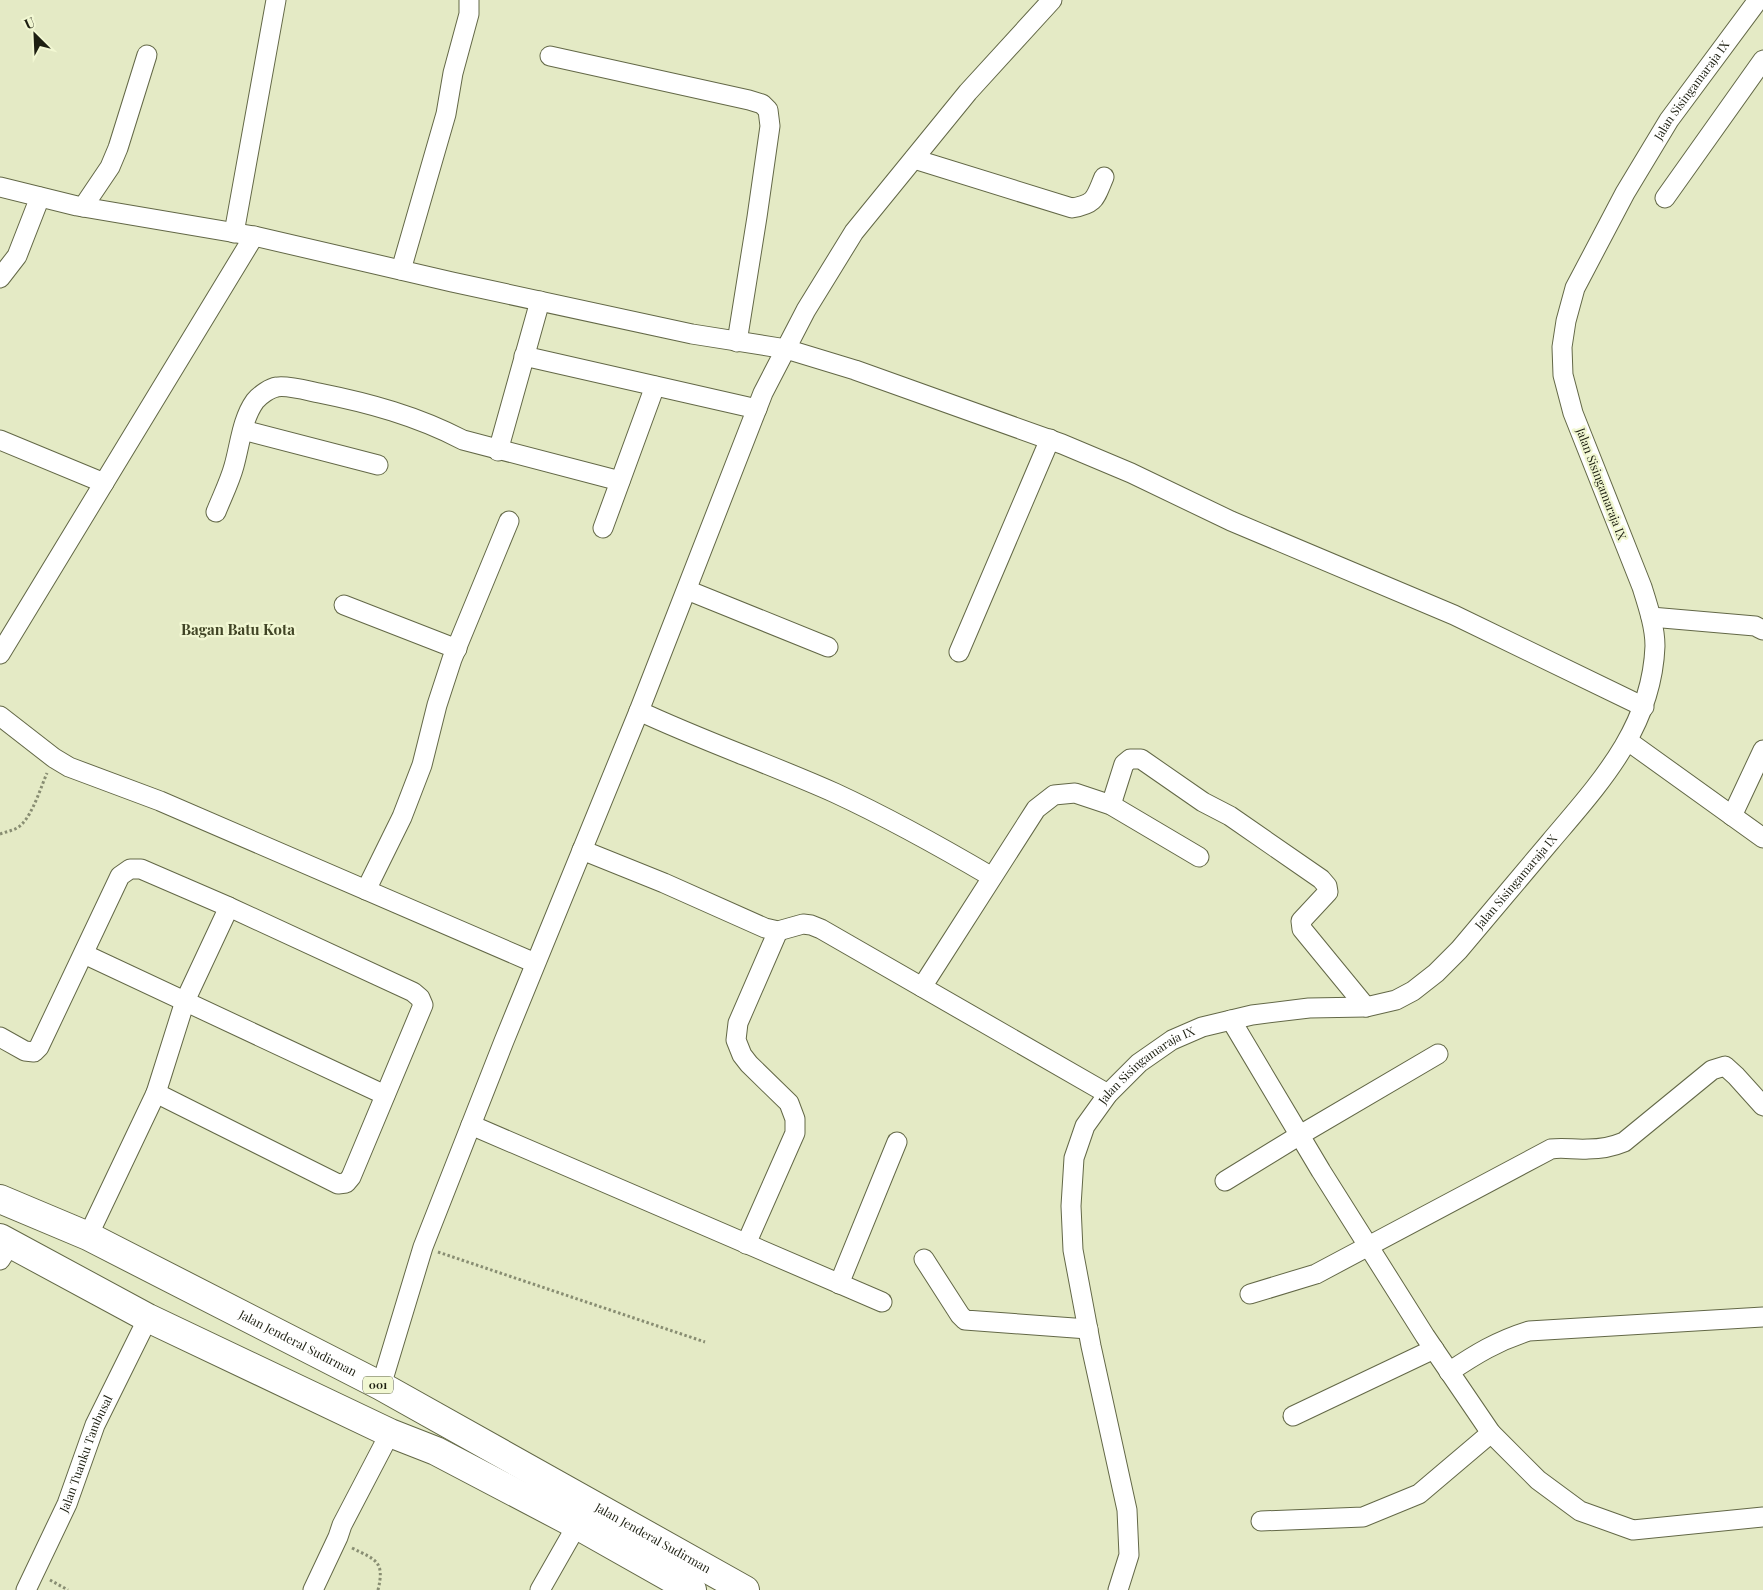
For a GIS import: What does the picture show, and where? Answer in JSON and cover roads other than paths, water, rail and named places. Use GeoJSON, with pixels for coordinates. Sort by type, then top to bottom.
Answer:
{"type":"FeatureCollection","features":[{"type":"Feature","properties":{"kind":"highway","name":"Jalan Jenderal Sudirman"},"geometry":{"type":"LineString","coordinates":[[0,1199],[88,1236],[381,1386],[745,1590]]}},
{"type":"Feature","properties":{"kind":"highway","name":"Jalan Jenderal Sudirman"},"geometry":{"type":"LineString","coordinates":[[4,1247],[148,1318],[390,1432],[436,1451],[577,1525],[692,1590]]}},
{"type":"Feature","properties":{"kind":"highway"},"geometry":{"type":"LineString","coordinates":[[436,1451],[450,1426]]}},
{"type":"Feature","properties":{"kind":"street"},"geometry":{"type":"LineString","coordinates":[[234,233],[276,0]]}},
{"type":"Feature","properties":{"kind":"street"},"geometry":{"type":"LineString","coordinates":[[401,270],[446,114],[453,73],[469,14],[469,0]]}},
{"type":"Feature","properties":{"kind":"street"},"geometry":{"type":"LineString","coordinates":[[381,1386],[423,1247],[535,964],[639,711],[763,392],[806,310],[854,232],[968,92],[1052,0]]}},
{"type":"Feature","properties":{"kind":"street","name":"Jalan Sisingamaraja IX"},"geometry":{"type":"LineString","coordinates":[[1118,1590],[1129,1555],[1127,1510],[1073,1250],[1071,1206],[1074,1158],[1086,1126],[1108,1094],[1139,1063],[1172,1040],[1202,1027],[1252,1014],[1309,1008],[1366,1007],[1396,1000],[1413,991],[1436,973],[1459,950],[1605,777],[1628,741],[1644,707],[1652,675],[1655,645],[1651,617],[1642,587],[1574,413],[1563,375],[1562,347],[1566,321],[1575,288],[1625,193],[1668,120],[1758,0]]}},
{"type":"Feature","properties":{"kind":"street"},"geometry":{"type":"LineString","coordinates":[[83,208],[110,167],[118,148],[147,55]]}},
{"type":"Feature","properties":{"kind":"street"},"geometry":{"type":"LineString","coordinates":[[550,56],[749,100],[762,104],[768,110],[770,126],[737,342]]}},
{"type":"Feature","properties":{"kind":"street"},"geometry":{"type":"LineString","coordinates":[[1665,198],[1763,60]]}},
{"type":"Feature","properties":{"kind":"street"},"geometry":{"type":"LineString","coordinates":[[914,159],[1072,208],[1092,202],[1104,177]]}},
{"type":"Feature","properties":{"kind":"street"},"geometry":{"type":"LineString","coordinates":[[0,188],[83,208],[254,236],[540,301],[737,342],[786,349],[855,370],[1050,439],[1131,474],[1231,521],[1454,615],[1644,707]]}},
{"type":"Feature","properties":{"kind":"street"},"geometry":{"type":"LineString","coordinates":[[0,278],[17,256],[40,197]]}},
{"type":"Feature","properties":{"kind":"street"},"geometry":{"type":"LineString","coordinates":[[0,654],[254,236]]}},
{"type":"Feature","properties":{"kind":"street"},"geometry":{"type":"LineString","coordinates":[[498,451],[540,301]]}},
{"type":"Feature","properties":{"kind":"street"},"geometry":{"type":"LineString","coordinates":[[524,356],[757,409]]}},
{"type":"Feature","properties":{"kind":"street"},"geometry":{"type":"LineString","coordinates":[[603,528],[655,386]]}},
{"type":"Feature","properties":{"kind":"street"},"geometry":{"type":"LineString","coordinates":[[216,512],[234,467],[243,430],[255,402],[262,394],[277,387],[304,390],[364,402],[410,416],[463,440],[498,451],[620,481]]}},
{"type":"Feature","properties":{"kind":"street"},"geometry":{"type":"LineString","coordinates":[[243,430],[378,465]]}},
{"type":"Feature","properties":{"kind":"street"},"geometry":{"type":"LineString","coordinates":[[958,652],[1050,439]]}},
{"type":"Feature","properties":{"kind":"street"},"geometry":{"type":"LineString","coordinates":[[0,440],[104,483]]}},
{"type":"Feature","properties":{"kind":"street"},"geometry":{"type":"LineString","coordinates":[[366,890],[402,816],[422,765],[437,705],[457,649],[509,521]]}},
{"type":"Feature","properties":{"kind":"street"},"geometry":{"type":"LineString","coordinates":[[687,590],[828,647]]}},
{"type":"Feature","properties":{"kind":"street"},"geometry":{"type":"LineString","coordinates":[[344,605],[457,649]]}},
{"type":"Feature","properties":{"kind":"street"},"geometry":{"type":"LineString","coordinates":[[1651,617],[1756,626],[1763,630]]}},
{"type":"Feature","properties":{"kind":"street"},"geometry":{"type":"LineString","coordinates":[[639,711],[689,735],[834,793],[906,827],[992,877]]}},
{"type":"Feature","properties":{"kind":"street"},"geometry":{"type":"LineString","coordinates":[[0,716],[54,758],[69,767],[160,800],[535,964]]}},
{"type":"Feature","properties":{"kind":"street"},"geometry":{"type":"LineString","coordinates":[[1628,741],[1763,838]]}},
{"type":"Feature","properties":{"kind":"street"},"geometry":{"type":"LineString","coordinates":[[1732,816],[1763,750]]}},
{"type":"Feature","properties":{"kind":"street"},"geometry":{"type":"LineString","coordinates":[[1111,805],[1124,764],[1130,759],[1141,759],[1203,802],[1230,816],[1321,880],[1327,886],[1328,892],[1301,921],[1302,929],[1366,1007]]}},
{"type":"Feature","properties":{"kind":"street"},"geometry":{"type":"LineString","coordinates":[[922,987],[1036,809],[1054,795],[1075,793],[1111,805],[1199,857]]}},
{"type":"Feature","properties":{"kind":"street"},"geometry":{"type":"LineString","coordinates":[[582,850],[664,883],[765,928],[778,931],[810,924],[822,929],[1108,1094]]}},
{"type":"Feature","properties":{"kind":"street"},"geometry":{"type":"LineString","coordinates":[[0,1037],[25,1051],[34,1052],[39,1048],[120,876],[130,869],[140,869],[229,907],[414,992],[420,998],[423,1005],[351,1177],[346,1183],[338,1184],[156,1093]]}},
{"type":"Feature","properties":{"kind":"street"},"geometry":{"type":"LineString","coordinates":[[88,1236],[156,1093],[185,1001],[229,907]]}},
{"type":"Feature","properties":{"kind":"street"},"geometry":{"type":"LineString","coordinates":[[746,1244],[795,1133],[795,1119],[789,1103],[749,1064],[742,1055],[736,1040],[738,1023],[778,931]]}},
{"type":"Feature","properties":{"kind":"street"},"geometry":{"type":"LineString","coordinates":[[84,954],[385,1095]]}},
{"type":"Feature","properties":{"kind":"street"},"geometry":{"type":"LineString","coordinates":[[1231,1020],[1368,1245],[1449,1372],[1491,1433],[1538,1480],[1580,1511],[1634,1530],[1763,1517]]}},
{"type":"Feature","properties":{"kind":"street"},"geometry":{"type":"LineString","coordinates":[[1225,1181],[1438,1054]]}},
{"type":"Feature","properties":{"kind":"street"},"geometry":{"type":"LineString","coordinates":[[1250,1294],[1316,1274],[1551,1149],[1563,1147],[1587,1150],[1611,1147],[1624,1142],[1712,1070],[1725,1066],[1763,1106]]}},
{"type":"Feature","properties":{"kind":"street"},"geometry":{"type":"LineString","coordinates":[[471,1125],[882,1302]]}},
{"type":"Feature","properties":{"kind":"street"},"geometry":{"type":"LineString","coordinates":[[838,1284],[897,1142]]}},
{"type":"Feature","properties":{"kind":"street"},"geometry":{"type":"LineString","coordinates":[[924,1259],[960,1316],[965,1320],[1088,1329]]}},
{"type":"Feature","properties":{"kind":"street"},"geometry":{"type":"LineString","coordinates":[[1449,1372],[1482,1350],[1512,1336],[1529,1331],[1763,1317]]}},
{"type":"Feature","properties":{"kind":"street","name":"Jalan Tuanku Tambusal"},"geometry":{"type":"LineString","coordinates":[[26,1590],[67,1504],[95,1424],[148,1318]]}},
{"type":"Feature","properties":{"kind":"street"},"geometry":{"type":"LineString","coordinates":[[1293,1416],[1434,1349]]}},
{"type":"Feature","properties":{"kind":"street"},"geometry":{"type":"LineString","coordinates":[[313,1590],[342,1526],[390,1432]]}},
{"type":"Feature","properties":{"kind":"street"},"geometry":{"type":"LineString","coordinates":[[1261,1522],[1362,1517],[1419,1494],[1491,1433]]}},
{"type":"Feature","properties":{"kind":"street"},"geometry":{"type":"LineString","coordinates":[[540,1590],[577,1525]]}},
{"type":"Feature","properties":{"kind":"district","name":"Bagan Batu Kota"},"geometry":{"type":"Point","coordinates":[238,630]}}]}
